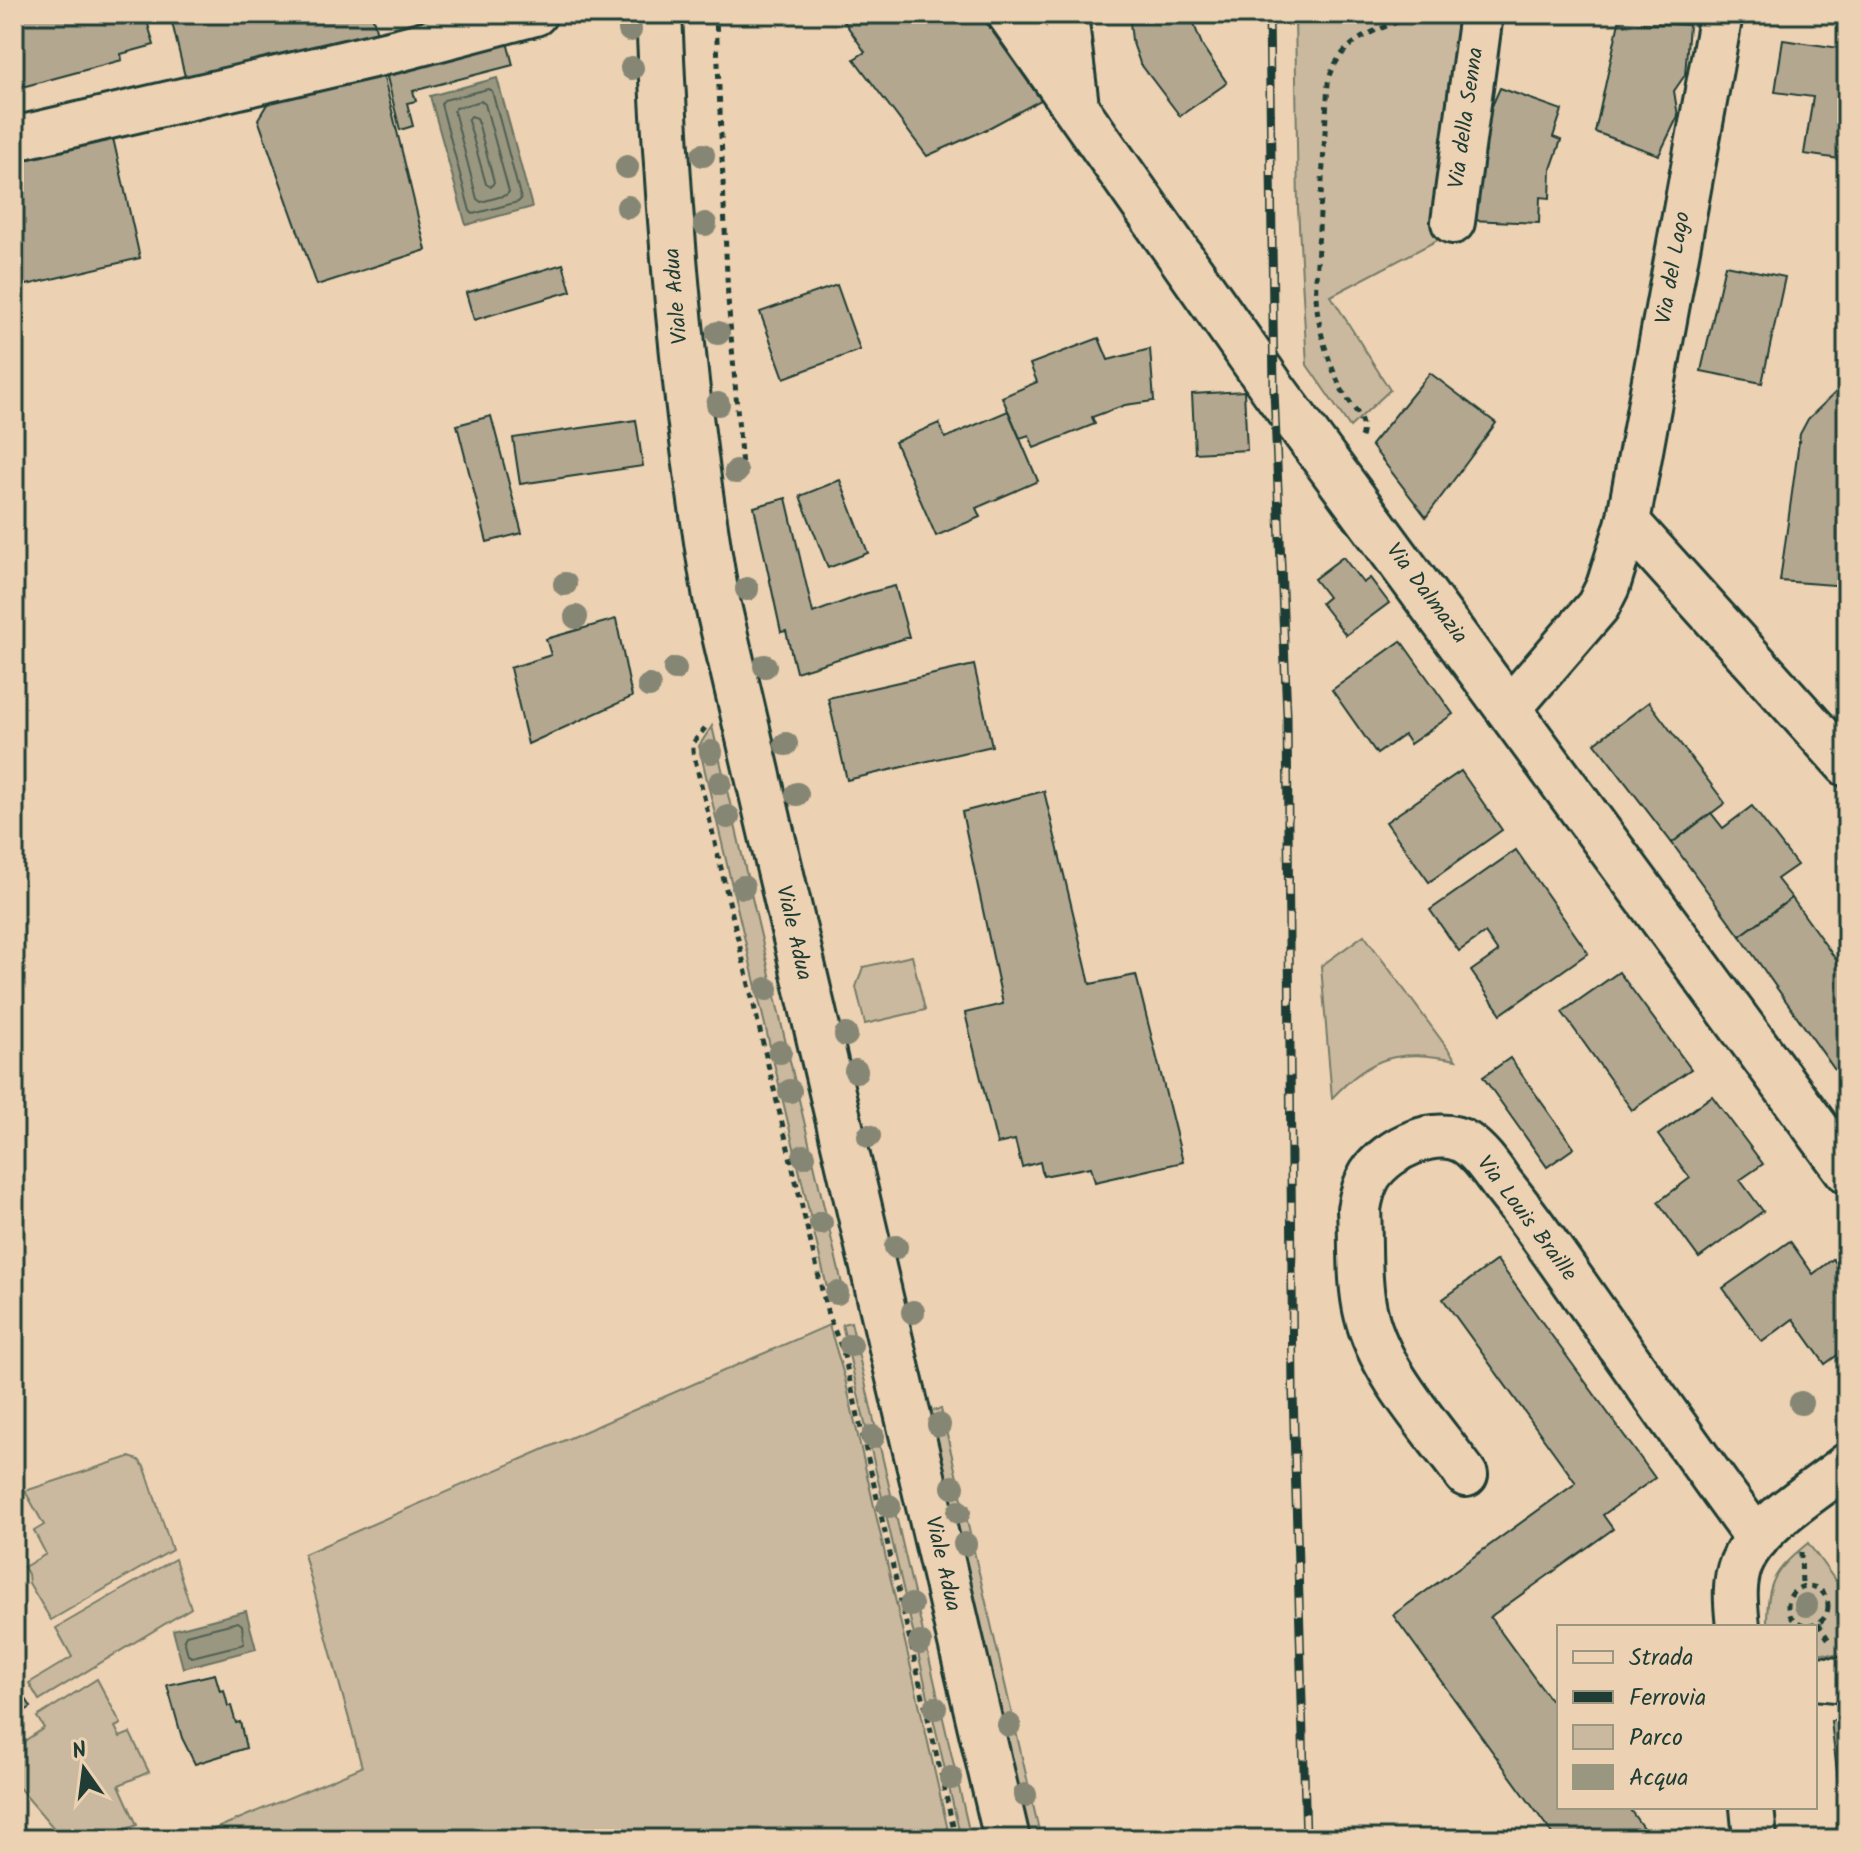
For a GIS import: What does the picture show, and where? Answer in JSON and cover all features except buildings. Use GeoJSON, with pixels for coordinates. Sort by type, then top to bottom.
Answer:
{"type":"FeatureCollection","features":[{"type":"Feature","properties":{"kind":"main road","name":"Via Dalmazia"},"geometry":{"type":"LineString","coordinates":[[1010,14],[1274,390],[1847,1170]]}},
{"type":"Feature","properties":{"kind":"main road","name":"Viale Adua"},"geometry":{"type":"LineString","coordinates":[[659,17],[671,231],[686,396],[716,597],[1007,1839]]}},
{"type":"Feature","properties":{"kind":"street"},"geometry":{"type":"LineString","coordinates":[[14,139],[398,50],[535,14]]}},
{"type":"Feature","properties":{"kind":"street"},"geometry":{"type":"LineString","coordinates":[[1066,14],[1077,106]]}},
{"type":"Feature","properties":{"kind":"street","name":"Via della Senna"},"geometry":{"type":"LineString","coordinates":[[1453,222],[1481,14]]}},
{"type":"Feature","properties":{"kind":"street","name":"Via del Lago"},"geometry":{"type":"LineString","coordinates":[[1510,708],[1598,606],[1608,586],[1628,522],[1721,14]]}},
{"type":"Feature","properties":{"kind":"street"},"geometry":{"type":"LineString","coordinates":[[1628,522],[1847,765]]}},
{"type":"Feature","properties":{"kind":"street","name":"Via Louis Braille"},"geometry":{"type":"LineString","coordinates":[[1466,1475],[1382,1358],[1370,1329],[1363,1290],[1359,1209],[1365,1185],[1371,1173],[1392,1155],[1427,1138],[1456,1138],[1482,1157],[1535,1226],[1757,1539]]}},
{"type":"Feature","properties":{"kind":"street"},"geometry":{"type":"LineString","coordinates":[[1738,1625],[1735,1600],[1740,1566],[1757,1539],[1847,1465]]}},
{"type":"Feature","properties":{"kind":"street"},"geometry":{"type":"LineString","coordinates":[[1817,1678],[1847,1681]]}},
{"type":"Feature","properties":{"kind":"street"},"geometry":{"type":"LineString","coordinates":[[1752,1809],[1755,1839]]}},
{"type":"Feature","properties":{"kind":"path"},"geometry":{"type":"LineString","coordinates":[[1337,475],[1358,446],[1363,431],[1361,420],[1336,377],[1316,307],[1328,83],[1334,62],[1353,42],[1418,14]]}},
{"type":"Feature","properties":{"kind":"path"},"geometry":{"type":"LineString","coordinates":[[659,17],[716,17],[728,299],[743,479]]}},
{"type":"Feature","properties":{"kind":"path"},"geometry":{"type":"LineString","coordinates":[[711,720],[693,743],[693,751],[828,1315],[843,1351],[956,1839]]}},
{"type":"Feature","properties":{"kind":"path"},"geometry":{"type":"LineString","coordinates":[[1804,1625],[1798,1624],[1788,1608],[1791,1595],[1802,1587],[1821,1590],[1828,1602],[1823,1620],[1813,1625]]}},
{"type":"Feature","properties":{"kind":"green space"},"geometry":{"type":"Polygon","coordinates":[[[1295,14],[1469,14],[1447,235],[1331,296],[1390,390],[1350,427],[1307,365],[1298,208],[1295,14]]]}},
{"type":"Feature","properties":{"kind":"green space"},"geometry":{"type":"Polygon","coordinates":[[[712,726],[845,1297],[830,1300],[699,746],[712,726]]]}},
{"type":"Feature","properties":{"kind":"green space"},"geometry":{"type":"Polygon","coordinates":[[[1364,935],[1456,1060],[1418,1055],[1388,1059],[1361,1072],[1332,1098],[1321,966],[1364,935]]]}},
{"type":"Feature","properties":{"kind":"green space"},"geometry":{"type":"Polygon","coordinates":[[[912,956],[925,1010],[865,1024],[856,987],[863,967],[912,956]]]}},
{"type":"Feature","properties":{"kind":"green space"},"geometry":{"type":"Polygon","coordinates":[[[851,1322],[971,1839],[961,1839],[842,1324],[851,1322]]]}},
{"type":"Feature","properties":{"kind":"green space"},"geometry":{"type":"Polygon","coordinates":[[[829,1325],[845,1379],[950,1839],[191,1839],[362,1767],[304,1554],[829,1325]]]}},
{"type":"Feature","properties":{"kind":"green space"},"geometry":{"type":"Polygon","coordinates":[[[941,1409],[1041,1839],[1028,1839],[930,1411],[941,1409]]]}},
{"type":"Feature","properties":{"kind":"green space"},"geometry":{"type":"Polygon","coordinates":[[[129,1457],[139,1460],[145,1468],[172,1550],[51,1620],[29,1583],[24,1567],[46,1554],[34,1531],[44,1525],[25,1491],[129,1457]]]}},
{"type":"Feature","properties":{"kind":"green space"},"geometry":{"type":"Polygon","coordinates":[[[1808,1543],[1835,1580],[1847,1571],[1847,1657],[1817,1652],[1817,1625],[1767,1625],[1771,1587],[1787,1561],[1808,1543]]]}},
{"type":"Feature","properties":{"kind":"green space"},"geometry":{"type":"Polygon","coordinates":[[[175,1559],[191,1608],[39,1700],[29,1683],[72,1657],[56,1628],[175,1559]]]}},
{"type":"Feature","properties":{"kind":"green space"},"geometry":{"type":"Polygon","coordinates":[[[97,1679],[121,1724],[115,1727],[120,1737],[130,1733],[149,1772],[119,1785],[137,1825],[101,1839],[63,1839],[14,1782],[14,1748],[44,1728],[37,1717],[97,1679]]]}},
{"type":"Feature","properties":{"kind":"water"},"geometry":{"type":"Polygon","coordinates":[[[497,78],[532,207],[466,225],[430,96],[497,78]]]}},
{"type":"Feature","properties":{"kind":"water"},"geometry":{"type":"Polygon","coordinates":[[[246,1611],[256,1649],[183,1668],[173,1630],[246,1611]]]}},
{"type":"Feature","properties":{"kind":"railway"},"geometry":{"type":"LineString","coordinates":[[1269,14],[1274,390],[1287,715],[1293,1393],[1306,1839]]}}]}
